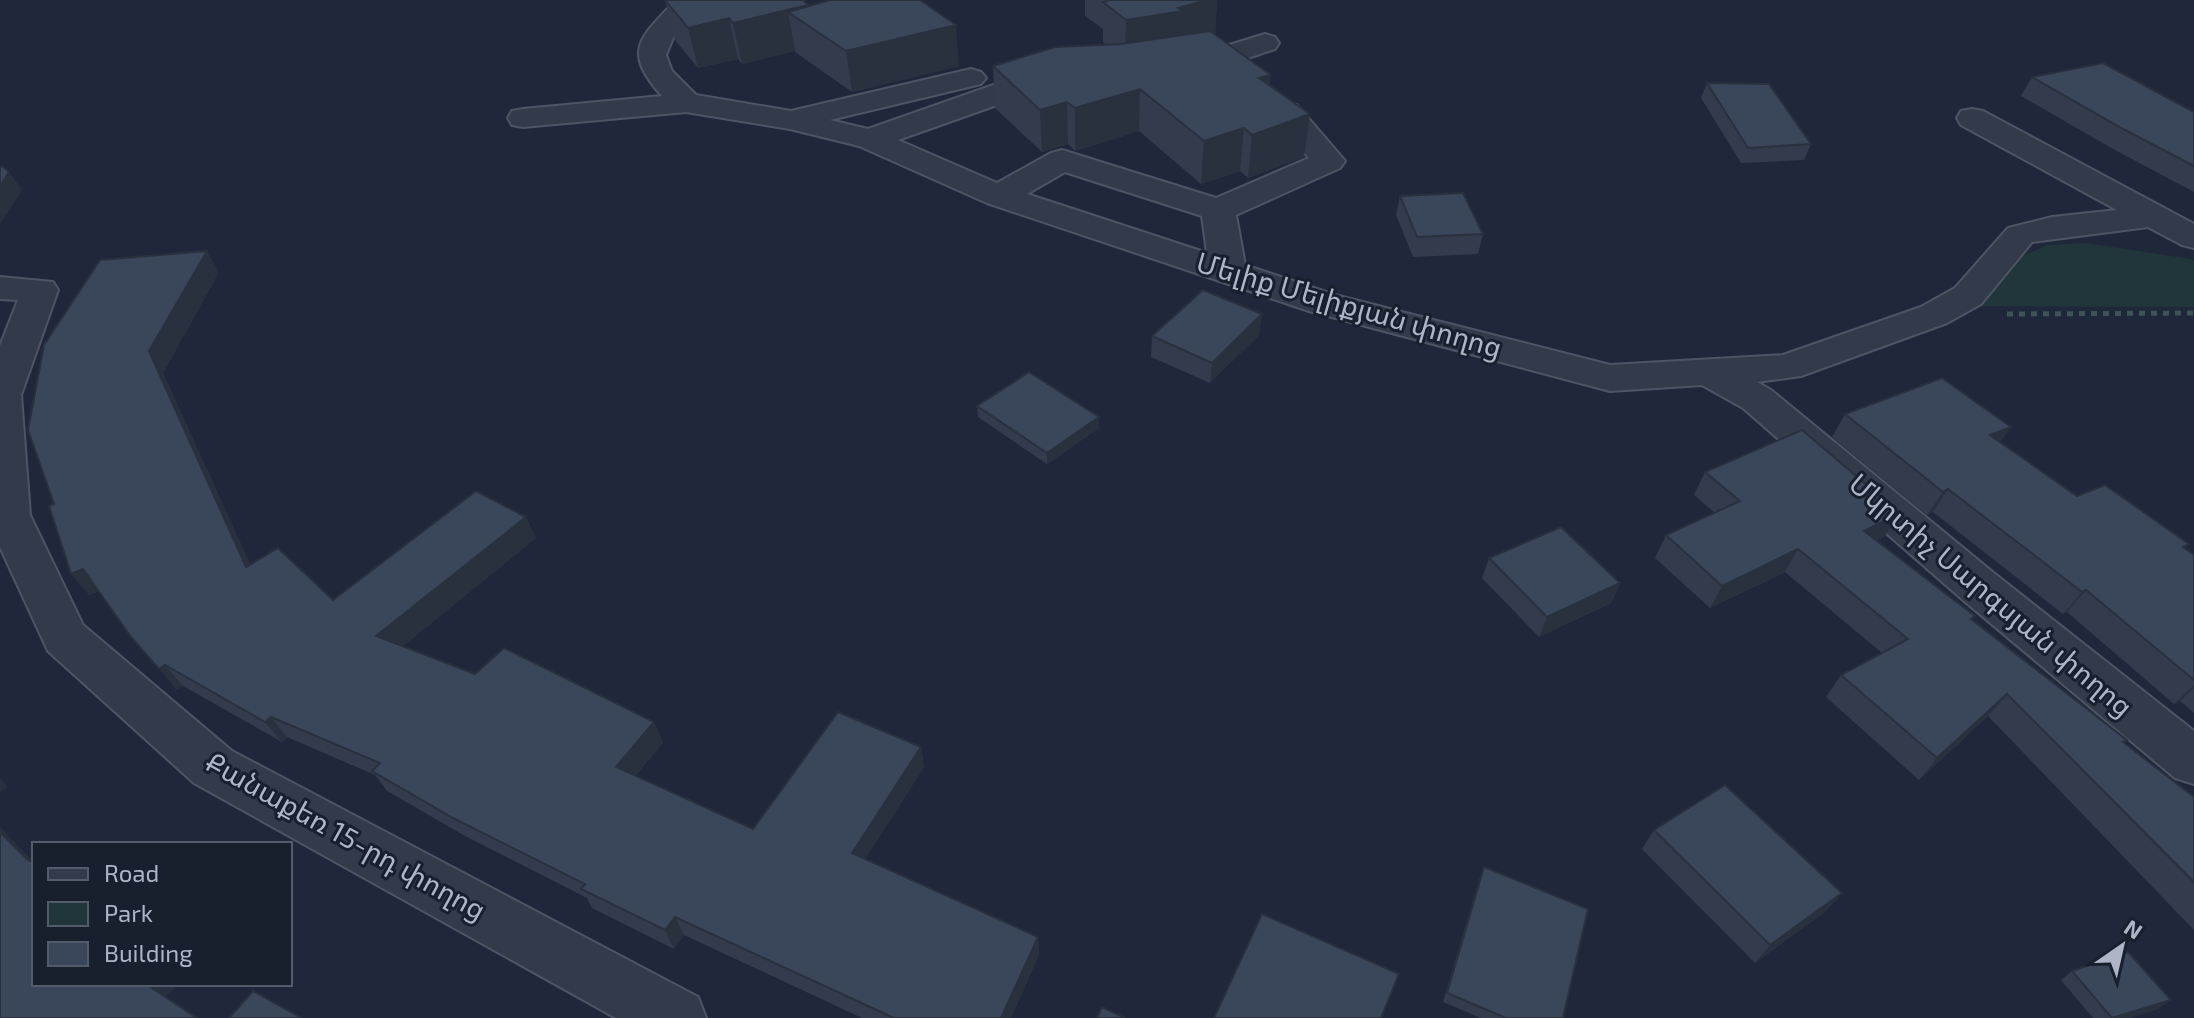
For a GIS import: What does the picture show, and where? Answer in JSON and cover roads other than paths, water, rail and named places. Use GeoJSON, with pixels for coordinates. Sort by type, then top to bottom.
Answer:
{"type":"FeatureCollection","features":[{"type":"Feature","properties":{"kind":"street"},"geometry":{"type":"LineString","coordinates":[[685,7],[655,40],[651,61],[659,77],[686,103]]}},
{"type":"Feature","properties":{"kind":"street"},"geometry":{"type":"LineString","coordinates":[[1148,69],[1216,58],[1265,43]]}},
{"type":"Feature","properties":{"kind":"street"},"geometry":{"type":"LineString","coordinates":[[790,120],[988,74]]}},
{"type":"Feature","properties":{"kind":"street"},"geometry":{"type":"LineString","coordinates":[[870,139],[1043,77],[1074,75]]}},
{"type":"Feature","properties":{"kind":"street","name":"Մելիք Մելիքյան փողոց"},"geometry":{"type":"LineString","coordinates":[[523,118],[686,103],[790,120],[870,139],[999,196],[1322,303],[1610,378],[1787,367],[1934,315],[1968,296],[2020,235],[2052,227],[2155,216]]}},
{"type":"Feature","properties":{"kind":"street"},"geometry":{"type":"LineString","coordinates":[[999,196],[1062,160],[1218,210],[1329,161],[1286,112]]}},
{"type":"Feature","properties":{"kind":"street"},"geometry":{"type":"LineString","coordinates":[[1972,118],[2194,238]]}},
{"type":"Feature","properties":{"kind":"street"},"geometry":{"type":"LineString","coordinates":[[1218,210],[1228,272]]}},
{"type":"Feature","properties":{"kind":"street","name":"Քանաքեռ 15-րդ փողոց"},"geometry":{"type":"LineString","coordinates":[[20,289],[1,395],[8,515],[65,638],[213,767],[676,1018]]}},
{"type":"Feature","properties":{"kind":"street","name":"Մկրտիչ Սարգսյան փողոց"},"geometry":{"type":"LineString","coordinates":[[1711,373],[1757,399],[1979,587],[2194,762]]}}]}
